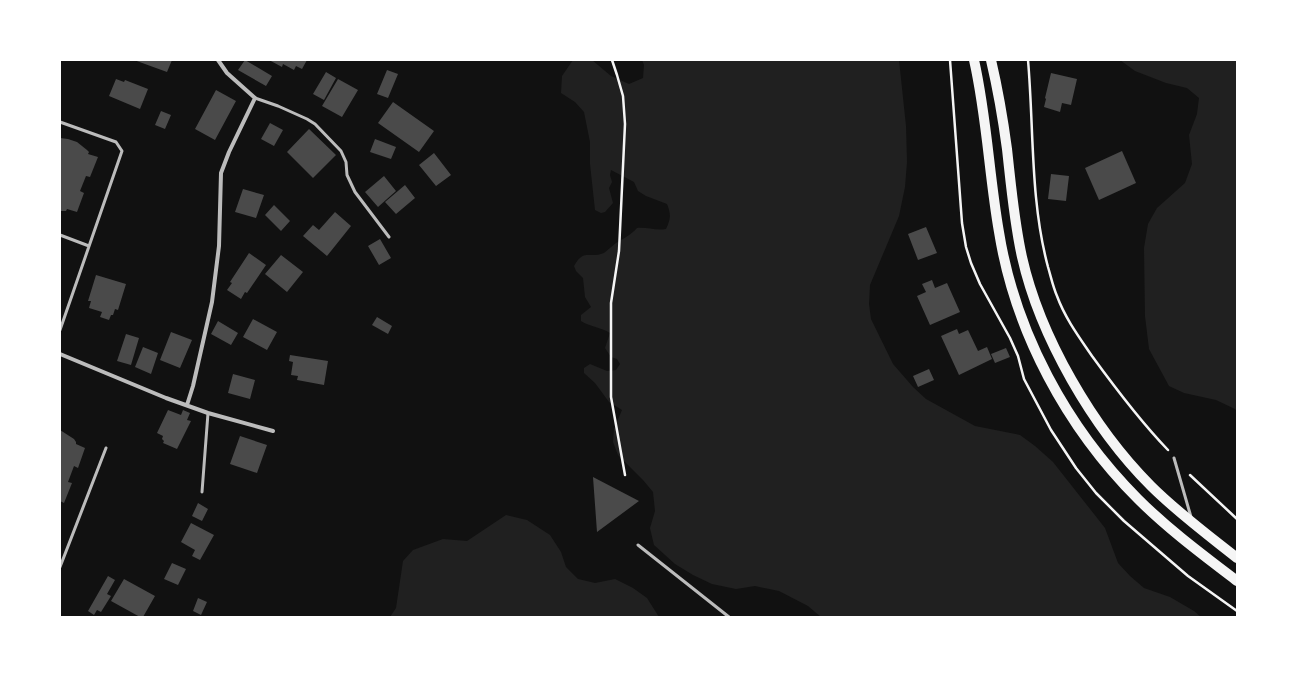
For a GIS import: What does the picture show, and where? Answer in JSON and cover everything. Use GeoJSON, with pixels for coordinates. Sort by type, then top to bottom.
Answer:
{"type":"FeatureCollection","features":[{"type":"Feature","properties":{"kind":"main road"},"geometry":{"type":"LineString","coordinates":[[974,60],[981,90],[999,233],[1012,289],[1034,346],[1052,383],[1083,434],[1111,470],[1139,500],[1181,537],[1237,581]]}},
{"type":"Feature","properties":{"kind":"main road"},"geometry":{"type":"LineString","coordinates":[[991,60],[1006,143],[1016,225],[1027,275],[1041,317],[1068,372],[1097,421],[1124,457],[1151,486],[1192,522],[1237,558]]}},
{"type":"Feature","properties":{"kind":"street"},"geometry":{"type":"LineString","coordinates":[[187,405],[193,386],[212,302],[219,246],[221,173],[229,152],[255,98],[227,73],[218,60]]}},
{"type":"Feature","properties":{"kind":"street"},"geometry":{"type":"LineString","coordinates":[[60,354],[208,413],[273,431]]}},
{"type":"Feature","properties":{"kind":"lane"},"geometry":{"type":"LineString","coordinates":[[255,98],[307,119],[315,124],[341,150],[346,162],[347,175],[354,192],[388,237]]}},
{"type":"Feature","properties":{"kind":"lane"},"geometry":{"type":"LineString","coordinates":[[60,122],[116,142],[122,151],[60,330]]}},
{"type":"Feature","properties":{"kind":"lane"},"geometry":{"type":"LineString","coordinates":[[60,235],[89,246]]}},
{"type":"Feature","properties":{"kind":"lane"},"geometry":{"type":"LineString","coordinates":[[202,492],[208,413]]}},
{"type":"Feature","properties":{"kind":"lane"},"geometry":{"type":"LineString","coordinates":[[60,567],[106,448]]}},
{"type":"Feature","properties":{"kind":"lane"},"geometry":{"type":"LineString","coordinates":[[1174,458],[1192,522]]}},
{"type":"Feature","properties":{"kind":"lane"},"geometry":{"type":"LineString","coordinates":[[638,544],[729,617]]}},
{"type":"Feature","properties":{"kind":"path"},"geometry":{"type":"LineString","coordinates":[[612,60],[618,75],[623,96],[625,124],[619,252],[611,303],[611,397],[625,475]]}},
{"type":"Feature","properties":{"kind":"path"},"geometry":{"type":"LineString","coordinates":[[1028,60],[1035,193],[1046,257],[1056,296],[1073,328],[1146,427],[1195,481],[1237,519]]}},
{"type":"Feature","properties":{"kind":"shaded area"},"geometry":{"type":"Polygon","coordinates":[[[573,60],[592,60],[611,76],[629,84],[643,78],[644,65],[642,60],[899,60],[906,126],[907,162],[905,187],[899,216],[870,285],[869,304],[871,319],[893,364],[913,387],[926,399],[975,426],[1020,435],[1035,446],[1053,462],[1105,528],[1118,563],[1130,576],[1144,588],[1170,597],[1194,611],[1201,617],[821,617],[808,606],[779,591],[755,586],[736,589],[712,584],[675,564],[654,545],[650,528],[655,511],[653,492],[618,455],[613,442],[614,429],[622,410],[609,402],[595,383],[584,373],[584,368],[590,364],[607,371],[616,370],[620,364],[617,359],[611,357],[605,348],[610,333],[581,321],[581,315],[591,307],[585,297],[583,278],[576,271],[574,266],[581,257],[604,253],[616,243],[630,235],[637,228],[659,230],[666,229],[670,219],[669,211],[667,204],[646,196],[638,191],[634,182],[611,170],[610,175],[612,182],[609,188],[613,203],[605,212],[601,213],[595,210],[590,164],[590,142],[584,112],[575,102],[561,93],[562,76],[573,60]]]}},
{"type":"Feature","properties":{"kind":"shaded area"},"geometry":{"type":"Polygon","coordinates":[[[1120,60],[1237,60],[1237,412],[1235,409],[1216,400],[1184,393],[1169,386],[1149,349],[1145,316],[1144,248],[1148,224],[1157,208],[1185,183],[1192,164],[1189,135],[1197,114],[1199,98],[1187,88],[1166,83],[1135,71],[1120,60]]]}},
{"type":"Feature","properties":{"kind":"shaded area"},"geometry":{"type":"Polygon","coordinates":[[[506,515],[527,520],[550,535],[561,552],[566,567],[578,579],[595,583],[615,579],[633,588],[647,598],[659,617],[390,617],[396,608],[403,561],[413,550],[443,539],[467,541],[506,515]]]}},
{"type":"Feature","properties":{"kind":"building"},"geometry":{"type":"Polygon","coordinates":[[[134,60],[172,60],[167,72],[134,60]]]}},
{"type":"Feature","properties":{"kind":"building"},"geometry":{"type":"Polygon","coordinates":[[[245,60],[272,76],[266,86],[238,70],[245,60]]]}},
{"type":"Feature","properties":{"kind":"building"},"geometry":{"type":"Polygon","coordinates":[[[269,60],[307,60],[302,69],[296,66],[294,70],[283,64],[282,67],[269,60]]]}},
{"type":"Feature","properties":{"kind":"building"},"geometry":{"type":"Polygon","coordinates":[[[387,70],[398,74],[388,98],[377,94],[387,70]]]}},
{"type":"Feature","properties":{"kind":"building"},"geometry":{"type":"Polygon","coordinates":[[[326,72],[336,78],[324,100],[313,94],[326,72]]]}},
{"type":"Feature","properties":{"kind":"building"},"geometry":{"type":"Polygon","coordinates":[[[1051,73],[1077,79],[1071,105],[1062,103],[1060,112],[1044,107],[1051,73]]]}},
{"type":"Feature","properties":{"kind":"building"},"geometry":{"type":"Polygon","coordinates":[[[116,79],[124,82],[125,80],[148,89],[140,109],[109,96],[116,79]]]}},
{"type":"Feature","properties":{"kind":"building"},"geometry":{"type":"Polygon","coordinates":[[[338,79],[358,90],[342,117],[322,106],[338,79]]]}},
{"type":"Feature","properties":{"kind":"building"},"geometry":{"type":"Polygon","coordinates":[[[216,90],[236,101],[215,140],[195,129],[216,90]]]}},
{"type":"Feature","properties":{"kind":"building"},"geometry":{"type":"Polygon","coordinates":[[[393,102],[434,131],[419,152],[378,123],[393,102]]]}},
{"type":"Feature","properties":{"kind":"building"},"geometry":{"type":"Polygon","coordinates":[[[161,111],[171,115],[165,129],[155,125],[161,111]]]}},
{"type":"Feature","properties":{"kind":"building"},"geometry":{"type":"Polygon","coordinates":[[[270,123],[283,130],[274,146],[261,139],[270,123]]]}},
{"type":"Feature","properties":{"kind":"building"},"geometry":{"type":"Polygon","coordinates":[[[309,129],[336,155],[313,178],[287,152],[309,129]]]}},
{"type":"Feature","properties":{"kind":"building"},"geometry":{"type":"Polygon","coordinates":[[[60,138],[77,142],[89,152],[88,154],[98,157],[90,177],[86,176],[80,191],[84,193],[77,212],[67,209],[66,211],[60,211],[60,138]]]}},
{"type":"Feature","properties":{"kind":"building"},"geometry":{"type":"Polygon","coordinates":[[[375,139],[396,147],[391,159],[370,152],[375,139]]]}},
{"type":"Feature","properties":{"kind":"building"},"geometry":{"type":"Polygon","coordinates":[[[1122,151],[1136,183],[1099,200],[1085,168],[1122,151]]]}},
{"type":"Feature","properties":{"kind":"building"},"geometry":{"type":"Polygon","coordinates":[[[434,153],[451,175],[436,186],[419,165],[434,153]]]}},
{"type":"Feature","properties":{"kind":"building"},"geometry":{"type":"Polygon","coordinates":[[[1051,174],[1069,176],[1066,201],[1048,199],[1051,174]]]}},
{"type":"Feature","properties":{"kind":"building"},"geometry":{"type":"Polygon","coordinates":[[[384,176],[396,191],[378,207],[365,192],[384,176]]]}},
{"type":"Feature","properties":{"kind":"building"},"geometry":{"type":"Polygon","coordinates":[[[405,185],[415,198],[396,214],[385,202],[405,185]]]}},
{"type":"Feature","properties":{"kind":"building"},"geometry":{"type":"Polygon","coordinates":[[[243,189],[264,195],[256,218],[235,212],[243,189]]]}},
{"type":"Feature","properties":{"kind":"building"},"geometry":{"type":"Polygon","coordinates":[[[274,205],[290,221],[281,231],[265,215],[274,205]]]}},
{"type":"Feature","properties":{"kind":"building"},"geometry":{"type":"Polygon","coordinates":[[[335,212],[351,226],[327,256],[303,236],[313,225],[319,230],[335,212]]]}},
{"type":"Feature","properties":{"kind":"building"},"geometry":{"type":"Polygon","coordinates":[[[926,227],[937,253],[918,260],[908,234],[926,227]]]}},
{"type":"Feature","properties":{"kind":"building"},"geometry":{"type":"Polygon","coordinates":[[[380,239],[391,258],[379,265],[368,246],[380,239]]]}},
{"type":"Feature","properties":{"kind":"building"},"geometry":{"type":"Polygon","coordinates":[[[249,253],[266,265],[247,293],[245,292],[241,299],[227,290],[232,283],[230,282],[249,253]]]}},
{"type":"Feature","properties":{"kind":"building"},"geometry":{"type":"Polygon","coordinates":[[[281,255],[303,272],[287,292],[265,274],[281,255]]]}},
{"type":"Feature","properties":{"kind":"building"},"geometry":{"type":"Polygon","coordinates":[[[96,275],[126,284],[118,310],[115,309],[109,320],[100,317],[102,312],[89,308],[91,301],[88,301],[96,275]]]}},
{"type":"Feature","properties":{"kind":"building"},"geometry":{"type":"Polygon","coordinates":[[[932,280],[935,288],[947,283],[960,312],[930,325],[917,296],[926,292],[922,284],[932,280]]]}},
{"type":"Feature","properties":{"kind":"building"},"geometry":{"type":"Polygon","coordinates":[[[377,317],[392,326],[388,334],[372,325],[377,317]]]}},
{"type":"Feature","properties":{"kind":"building"},"geometry":{"type":"Polygon","coordinates":[[[253,319],[277,332],[267,350],[243,337],[253,319]]]}},
{"type":"Feature","properties":{"kind":"building"},"geometry":{"type":"Polygon","coordinates":[[[218,321],[238,333],[231,345],[211,334],[218,321]]]}},
{"type":"Feature","properties":{"kind":"building"},"geometry":{"type":"Polygon","coordinates":[[[957,329],[959,334],[968,330],[978,351],[987,347],[992,359],[959,375],[941,336],[957,329]]]}},
{"type":"Feature","properties":{"kind":"building"},"geometry":{"type":"Polygon","coordinates":[[[171,332],[192,340],[180,368],[160,360],[171,332]]]}},
{"type":"Feature","properties":{"kind":"building"},"geometry":{"type":"Polygon","coordinates":[[[126,334],[139,338],[131,365],[117,361],[126,334]]]}},
{"type":"Feature","properties":{"kind":"building"},"geometry":{"type":"Polygon","coordinates":[[[143,347],[158,353],[151,374],[135,367],[143,347]]]}},
{"type":"Feature","properties":{"kind":"building"},"geometry":{"type":"Polygon","coordinates":[[[1006,348],[1010,357],[995,363],[991,354],[1006,348]]]}},
{"type":"Feature","properties":{"kind":"building"},"geometry":{"type":"Polygon","coordinates":[[[290,355],[328,361],[324,385],[297,380],[298,376],[291,375],[293,362],[289,361],[290,355]]]}},
{"type":"Feature","properties":{"kind":"building"},"geometry":{"type":"Polygon","coordinates":[[[929,369],[934,380],[918,387],[913,376],[929,369]]]}},
{"type":"Feature","properties":{"kind":"building"},"geometry":{"type":"Polygon","coordinates":[[[233,374],[255,380],[250,399],[228,393],[233,374]]]}},
{"type":"Feature","properties":{"kind":"building"},"geometry":{"type":"Polygon","coordinates":[[[168,410],[181,415],[183,410],[190,413],[187,420],[191,421],[177,449],[163,443],[163,436],[157,433],[168,410]]]}},
{"type":"Feature","properties":{"kind":"building"},"geometry":{"type":"Polygon","coordinates":[[[60,430],[74,439],[76,444],[85,448],[78,468],[74,466],[68,482],[72,483],[64,503],[60,501],[60,430]]]}},
{"type":"Feature","properties":{"kind":"building"},"geometry":{"type":"Polygon","coordinates":[[[240,436],[267,445],[257,473],[230,464],[240,436]]]}},
{"type":"Feature","properties":{"kind":"building"},"geometry":{"type":"Polygon","coordinates":[[[593,477],[639,501],[597,532],[593,477]]]}},
{"type":"Feature","properties":{"kind":"building"},"geometry":{"type":"Polygon","coordinates":[[[198,503],[208,509],[202,521],[192,516],[198,503]]]}},
{"type":"Feature","properties":{"kind":"building"},"geometry":{"type":"Polygon","coordinates":[[[191,523],[214,535],[200,560],[192,556],[195,550],[181,542],[191,523]]]}},
{"type":"Feature","properties":{"kind":"building"},"geometry":{"type":"Polygon","coordinates":[[[172,563],[186,569],[178,585],[164,579],[172,563]]]}},
{"type":"Feature","properties":{"kind":"building"},"geometry":{"type":"Polygon","coordinates":[[[108,576],[115,580],[107,594],[111,596],[101,612],[97,610],[94,615],[88,611],[108,576]]]}},
{"type":"Feature","properties":{"kind":"building"},"geometry":{"type":"Polygon","coordinates":[[[124,579],[155,596],[143,617],[140,617],[111,601],[124,579]]]}},
{"type":"Feature","properties":{"kind":"building"},"geometry":{"type":"Polygon","coordinates":[[[198,598],[207,602],[201,615],[193,611],[198,598]]]}}]}
